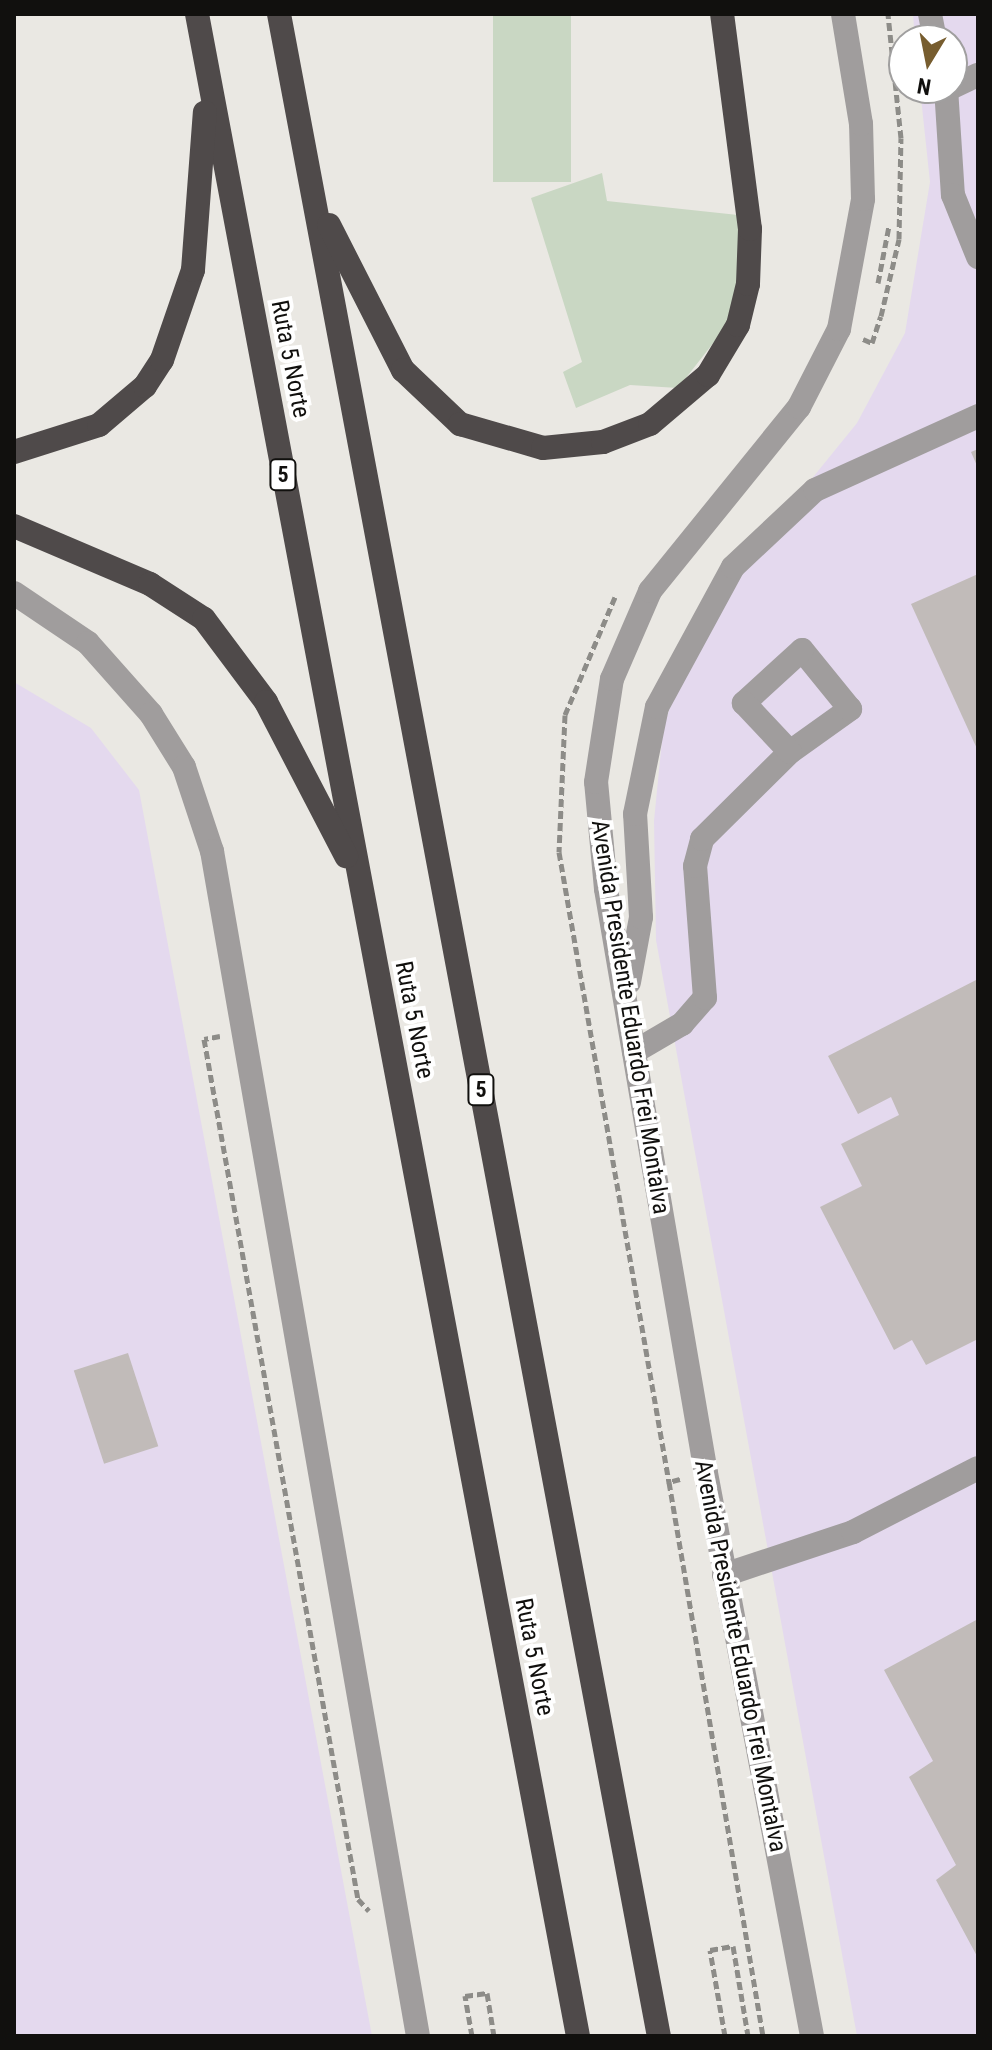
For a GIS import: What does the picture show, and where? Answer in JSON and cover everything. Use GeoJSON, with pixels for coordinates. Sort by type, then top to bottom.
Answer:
{"type":"FeatureCollection","features":[{"type":"Feature","properties":{"kind":"highway","name":"Ruta 5 Norte"},"geometry":{"type":"LineString","coordinates":[[197,14],[578,2036]]}},
{"type":"Feature","properties":{"kind":"highway","name":"5"},"geometry":{"type":"LineString","coordinates":[[279,14],[659,2036]]}},
{"type":"Feature","properties":{"kind":"highway"},"geometry":{"type":"LineString","coordinates":[[304,143],[351,277],[389,350],[427,399],[473,431],[528,446],[621,437],[695,390],[730,343],[744,305],[750,229],[722,14]]}},
{"type":"Feature","properties":{"kind":"highway"},"geometry":{"type":"LineString","coordinates":[[14,452],[68,439],[124,407],[175,333],[198,232],[206,61]]}},
{"type":"Feature","properties":{"kind":"highway"},"geometry":{"type":"LineString","coordinates":[[14,526],[150,584],[204,619],[266,702],[361,889]]}},
{"type":"Feature","properties":{"kind":"street","name":"Avenida Presidente Eduardo Frei Montalva"},"geometry":{"type":"LineString","coordinates":[[812,2036],[724,1575],[625,1001],[598,831],[599,727],[629,631],[650,591],[799,407],[839,329],[863,199],[857,88],[843,14]]}},
{"type":"Feature","properties":{"kind":"street"},"geometry":{"type":"LineString","coordinates":[[857,88],[858,14]]}},
{"type":"Feature","properties":{"kind":"street"},"geometry":{"type":"LineString","coordinates":[[950,104],[953,195],[978,257]]}},
{"type":"Feature","properties":{"kind":"street"},"geometry":{"type":"LineString","coordinates":[[625,1001],[641,917],[635,814],[657,707],[733,567],[815,490],[978,416]]}},
{"type":"Feature","properties":{"kind":"street"},"geometry":{"type":"LineString","coordinates":[[14,593],[88,643],[151,714],[184,767],[212,851],[418,2036]]}},
{"type":"Feature","properties":{"kind":"street"},"geometry":{"type":"LineString","coordinates":[[634,1052],[682,1024],[705,998],[695,866],[702,839],[790,752],[850,709],[802,650],[744,703],[790,752]]}},
{"type":"Feature","properties":{"kind":"street"},"geometry":{"type":"LineString","coordinates":[[724,1575],[853,1532],[978,1468]]}},
{"type":"Feature","properties":{"kind":"path"},"geometry":{"type":"LineString","coordinates":[[872,343],[895,264],[901,189],[888,14]]}},
{"type":"Feature","properties":{"kind":"path"},"geometry":{"type":"LineString","coordinates":[[204,1039],[358,1899],[381,1924]]}},
{"type":"Feature","properties":{"kind":"path"},"geometry":{"type":"LineString","coordinates":[[706,1473],[669,1482],[763,2036]]}},
{"type":"Feature","properties":{"kind":"path"},"geometry":{"type":"LineString","coordinates":[[725,2036],[710,1950],[733,1946],[748,2036]]}},
{"type":"Feature","properties":{"kind":"path"},"geometry":{"type":"LineString","coordinates":[[472,2036],[465,1996],[487,1993],[494,2036]]}},
{"type":"Feature","properties":{"kind":"shaded area"},"geometry":{"type":"Polygon","coordinates":[[[913,14],[978,14],[978,2036],[857,2036],[656,940],[654,821],[663,730],[682,667],[771,529],[857,423],[905,333],[930,182],[922,104],[968,104],[968,24],[914,24],[913,14]]]}},
{"type":"Feature","properties":{"kind":"shaded area"},"geometry":{"type":"Polygon","coordinates":[[[14,682],[91,728],[139,790],[372,2036],[14,2036],[14,682]]]}},
{"type":"Feature","properties":{"kind":"green space"},"geometry":{"type":"Polygon","coordinates":[[[493,14],[571,14],[571,182],[493,182],[493,14]]]}},
{"type":"Feature","properties":{"kind":"green space"},"geometry":{"type":"Polygon","coordinates":[[[602,173],[607,201],[738,215],[739,279],[725,328],[678,388],[630,385],[576,408],[563,372],[582,362],[531,198],[602,173]]]}},
{"type":"Feature","properties":{"kind":"building"},"geometry":{"type":"Polygon","coordinates":[[[978,449],[978,468],[971,452],[978,449]]]}},
{"type":"Feature","properties":{"kind":"building"},"geometry":{"type":"Polygon","coordinates":[[[978,574],[978,751],[911,604],[978,574]]]}},
{"type":"Feature","properties":{"kind":"building"},"geometry":{"type":"Polygon","coordinates":[[[978,979],[978,1339],[926,1365],[912,1340],[894,1350],[820,1207],[862,1186],[841,1144],[899,1115],[891,1097],[858,1114],[828,1056],[978,979]]]}},
{"type":"Feature","properties":{"kind":"building"},"geometry":{"type":"Polygon","coordinates":[[[128,1353],[158,1446],[104,1464],[74,1371],[128,1353]]]}},
{"type":"Feature","properties":{"kind":"building"},"geometry":{"type":"Polygon","coordinates":[[[978,1619],[978,1958],[936,1880],[956,1865],[909,1777],[933,1761],[884,1670],[978,1619]]]}}]}
